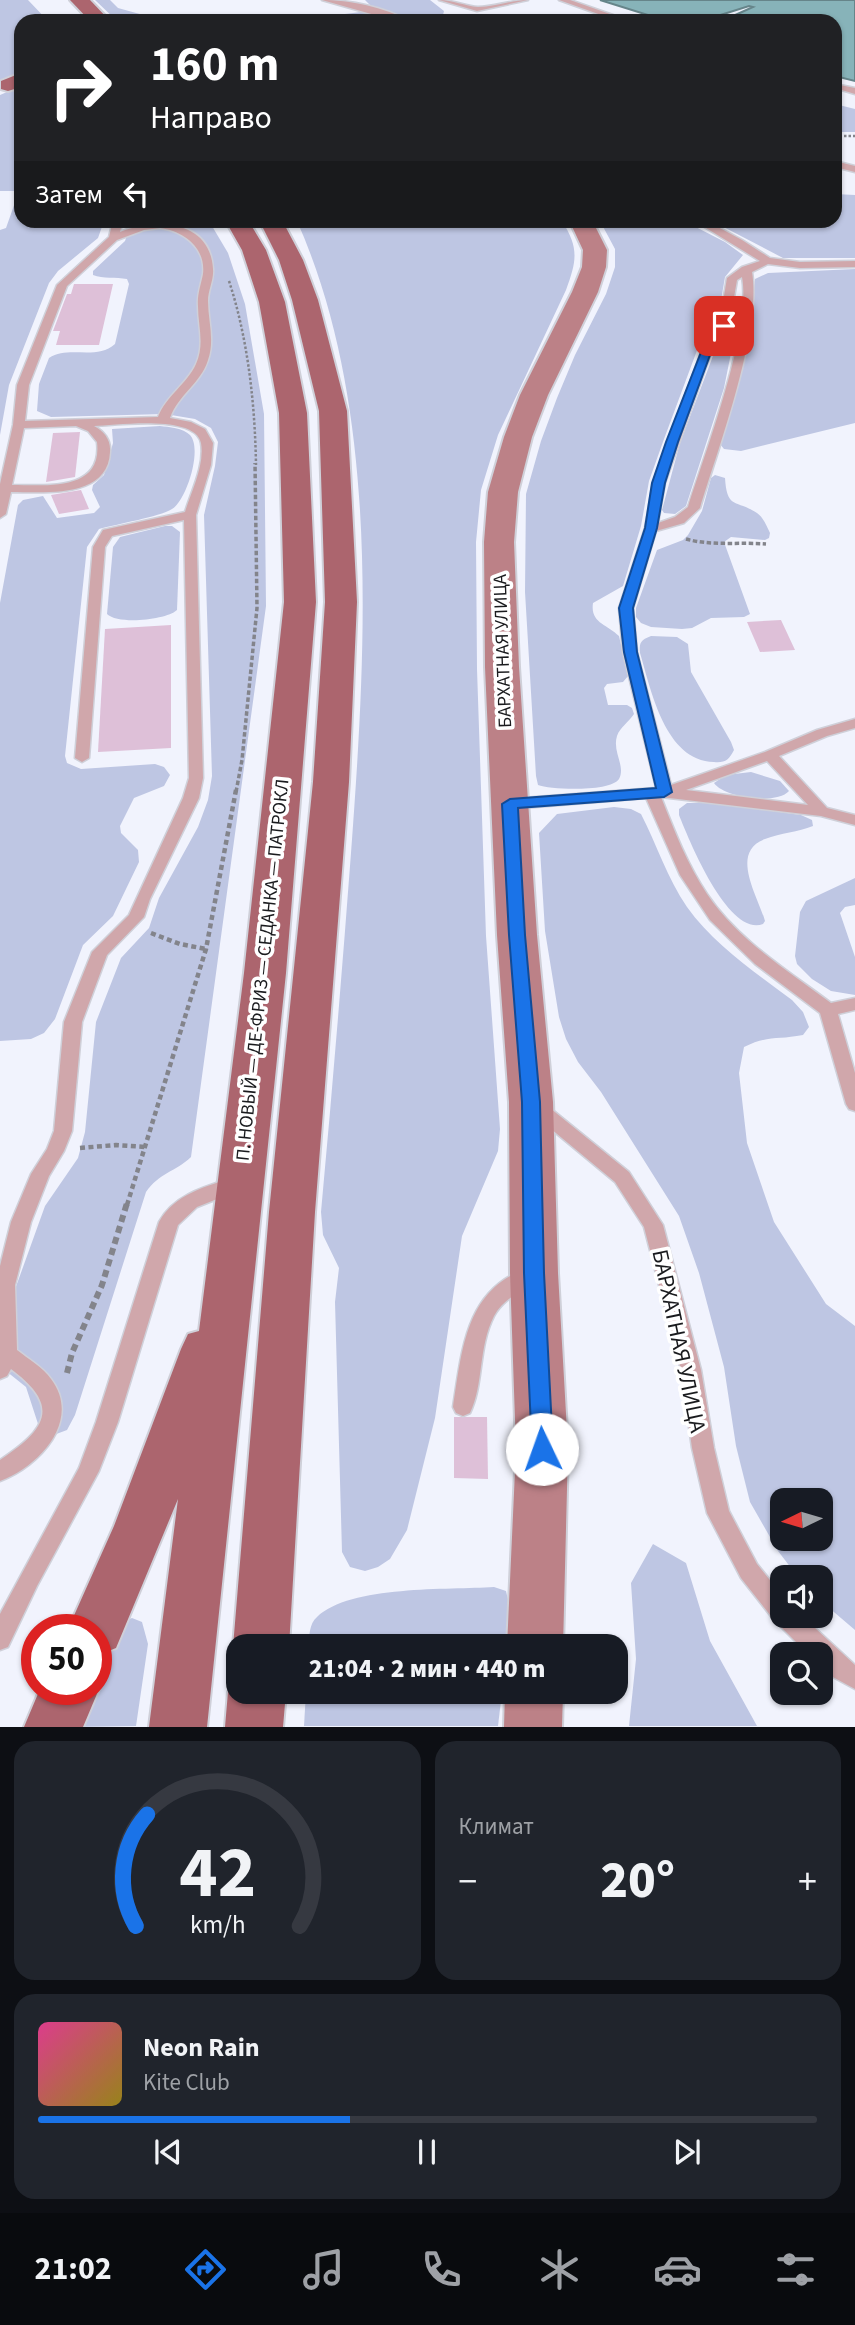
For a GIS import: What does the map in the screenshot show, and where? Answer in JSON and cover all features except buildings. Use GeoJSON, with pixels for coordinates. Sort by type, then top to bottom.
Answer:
{"type":"FeatureCollection","features":[{"type":"Feature","properties":{"kind":"main road","name":"П. НОВЫЙ — ДЕ-ФРИЗ — СЕДАНКА — ПАТРОКЛ"},"geometry":{"type":"LineString","coordinates":[[178,1727],[266,959],[300,602],[293,413],[272,302],[254,250],[241,228]]}},
{"type":"Feature","properties":{"kind":"main road","name":"БАРХАТНАЯ УЛИЦА"},"geometry":{"type":"LineString","coordinates":[[535,1634],[542,1449],[534,1273],[531,1102],[517,935],[499,542],[503,492],[518,437],[534,395],[585,292],[594,267],[595,250],[584,228]]}},
{"type":"Feature","properties":{"kind":"main road"},"geometry":{"type":"LineString","coordinates":[[262,1634],[292,1212],[331,782],[341,602],[333,411],[305,300],[282,234]]}},
{"type":"Feature","properties":{"kind":"main road"},"geometry":{"type":"LineString","coordinates":[[103,1614],[141,1526],[228,1291]]}},
{"type":"Feature","properties":{"kind":"main road"},"geometry":{"type":"LineString","coordinates":[[254,1727],[256,1704]]}},
{"type":"Feature","properties":{"kind":"main road"},"geometry":{"type":"LineString","coordinates":[[533,1727],[534,1704]]}},
{"type":"Feature","properties":{"kind":"main road"},"geometry":{"type":"LineString","coordinates":[[53,1727],[63,1705]]}},
{"type":"Feature","properties":{"kind":"lane"},"geometry":{"type":"LineString","coordinates":[[326,0],[383,14]]}},
{"type":"Feature","properties":{"kind":"lane"},"geometry":{"type":"LineString","coordinates":[[443,0],[477,9],[524,0]]}},
{"type":"Feature","properties":{"kind":"lane"},"geometry":{"type":"LineString","coordinates":[[563,0],[605,14]]}},
{"type":"Feature","properties":{"kind":"lane"},"geometry":{"type":"LineString","coordinates":[[114,238],[116,228]]}},
{"type":"Feature","properties":{"kind":"lane"},"geometry":{"type":"LineString","coordinates":[[0,514],[3,488],[19,425],[23,385],[62,285],[114,238],[142,228]]}},
{"type":"Feature","properties":{"kind":"lane"},"geometry":{"type":"LineString","coordinates":[[163,420],[166,409],[197,375],[209,341],[203,294],[208,276],[205,254],[190,234],[174,228]]}},
{"type":"Feature","properties":{"kind":"lane"},"geometry":{"type":"LineString","coordinates":[[712,228],[766,261],[800,265],[855,264]]}},
{"type":"Feature","properties":{"kind":"lane"},"geometry":{"type":"LineString","coordinates":[[766,261],[732,278],[724,326],[708,347],[672,442],[659,483],[651,528],[626,608],[631,652],[658,793],[687,875],[705,903],[732,933],[828,1010],[855,1104]]}},
{"type":"Feature","properties":{"kind":"lane"},"geometry":{"type":"LineString","coordinates":[[651,528],[686,518],[694,508],[730,389],[747,312],[750,276],[746,269]]}},
{"type":"Feature","properties":{"kind":"lane"},"geometry":{"type":"LineString","coordinates":[[0,1471],[30,1452],[42,1440],[52,1421],[54,1403],[45,1385],[3,1362],[5,1285],[21,1222],[40,1174],[55,1151],[63,1131],[73,1022],[100,952],[136,917],[142,898],[191,798],[196,778],[190,515],[205,465],[207,443],[201,431],[187,424],[163,420],[19,425]]}},
{"type":"Feature","properties":{"kind":"lane"},"geometry":{"type":"LineString","coordinates":[[3,488],[63,487],[86,481],[98,471],[105,443],[102,434],[92,427],[47,423]]}},
{"type":"Feature","properties":{"kind":"lane"},"geometry":{"type":"LineString","coordinates":[[82,758],[99,547],[107,533],[190,515]]}},
{"type":"Feature","properties":{"kind":"lane"},"geometry":{"type":"LineString","coordinates":[[658,793],[855,723]]}},
{"type":"Feature","properties":{"kind":"lane"},"geometry":{"type":"LineString","coordinates":[[769,755],[822,811]]}},
{"type":"Feature","properties":{"kind":"lane"},"geometry":{"type":"LineString","coordinates":[[510,804],[658,793],[822,811],[855,820]]}},
{"type":"Feature","properties":{"kind":"lane"},"geometry":{"type":"LineString","coordinates":[[828,1010],[855,1004]]}},
{"type":"Feature","properties":{"kind":"lane","name":"БАРХАТНАЯ УЛИЦА"},"geometry":{"type":"LineString","coordinates":[[531,1102],[622,1177],[653,1226],[691,1370],[703,1448],[718,1513],[749,1571],[770,1597]]}},
{"type":"Feature","properties":{"kind":"lane"},"geometry":{"type":"LineString","coordinates":[[0,1639],[29,1579],[88,1471],[107,1422],[169,1222],[187,1202],[241,1182]]}},
{"type":"Feature","properties":{"kind":"lane"},"geometry":{"type":"LineString","coordinates":[[463,1407],[476,1337],[486,1310],[501,1291],[534,1273]]}},
{"type":"Feature","properties":{"kind":"lane","name":"БАРХАТНАЯ УЛИЦА"},"geometry":{"type":"LineString","coordinates":[[799,1628],[847,1673],[855,1689]]}},
{"type":"Feature","properties":{"kind":"path"},"geometry":{"type":"LineString","coordinates":[[665,525],[683,537],[701,544],[733,541],[766,544]]}},
{"type":"Feature","properties":{"kind":"path"},"geometry":{"type":"LineString","coordinates":[[136,917],[147,931],[180,944],[206,949]]}},
{"type":"Feature","properties":{"kind":"path"},"geometry":{"type":"LineString","coordinates":[[55,1151],[116,1144],[145,1147]]}},
{"type":"Feature","properties":{"kind":"shaded area"},"geometry":{"type":"Polygon","coordinates":[[[0,0],[28,0],[41,14],[14,14],[14,75],[0,82],[0,0]]]}},
{"type":"Feature","properties":{"kind":"shaded area"},"geometry":{"type":"Polygon","coordinates":[[[95,0],[110,0],[118,8],[140,14],[110,14],[95,0]]]}},
{"type":"Feature","properties":{"kind":"shaded area"},"geometry":{"type":"Polygon","coordinates":[[[365,0],[430,0],[444,11],[443,14],[397,14],[371,6],[365,0]]]}},
{"type":"Feature","properties":{"kind":"shaded area"},"geometry":{"type":"Polygon","coordinates":[[[600,0],[855,0],[855,81],[842,78],[842,14],[737,14],[753,7],[749,6],[724,14],[645,14],[600,0]]]}},
{"type":"Feature","properties":{"kind":"shaded area"},"geometry":{"type":"Polygon","coordinates":[[[361,12],[374,14],[345,14],[361,12]]]}},
{"type":"Feature","properties":{"kind":"shaded area"},"geometry":{"type":"Polygon","coordinates":[[[14,89],[14,191],[0,191],[0,95],[14,89]]]}},
{"type":"Feature","properties":{"kind":"shaded area"},"geometry":{"type":"Polygon","coordinates":[[[842,106],[855,109],[855,132],[842,132],[842,106]]]}},
{"type":"Feature","properties":{"kind":"shaded area"},"geometry":{"type":"Polygon","coordinates":[[[842,194],[855,195],[855,258],[783,258],[725,228],[842,228],[842,194]]]}},
{"type":"Feature","properties":{"kind":"shaded area"},"geometry":{"type":"Polygon","coordinates":[[[14,205],[14,228],[102,228],[98,238],[58,271],[49,283],[9,385],[0,435],[0,230],[6,228],[14,205]]]}},
{"type":"Feature","properties":{"kind":"shaded area"},"geometry":{"type":"Polygon","coordinates":[[[130,228],[213,228],[228,253],[245,304],[264,414],[266,606],[191,1157],[156,1181],[146,1192],[75,1415],[67,1430],[51,1436],[40,1430],[26,1387],[1,1367],[0,1331],[45,1206],[78,1158],[85,1132],[96,1022],[121,958],[149,928],[159,898],[198,827],[208,800],[212,776],[204,515],[218,442],[211,428],[195,419],[165,414],[51,417],[37,411],[39,384],[49,358],[65,353],[99,352],[115,344],[129,284],[127,279],[97,276],[93,275],[93,271],[125,241],[130,228]]]}},
{"type":"Feature","properties":{"kind":"shaded area"},"geometry":{"type":"Polygon","coordinates":[[[300,228],[566,228],[574,247],[574,262],[566,290],[498,435],[481,490],[476,542],[477,669],[486,936],[500,1129],[498,1151],[462,1236],[435,1418],[407,1530],[390,1559],[365,1571],[350,1567],[342,1552],[335,1302],[339,1268],[323,1235],[321,1212],[356,775],[363,614],[355,450],[343,371],[324,294],[300,228]]]}},
{"type":"Feature","properties":{"kind":"shaded area"},"geometry":{"type":"Polygon","coordinates":[[[604,228],[698,228],[743,255],[725,277],[717,324],[699,345],[664,439],[649,481],[641,526],[623,586],[593,603],[597,619],[619,636],[628,676],[623,682],[607,684],[604,688],[608,705],[627,705],[632,708],[634,714],[617,736],[616,748],[621,774],[614,783],[605,786],[555,788],[538,785],[536,776],[525,592],[526,494],[557,398],[606,294],[615,267],[615,249],[604,228]]]}},
{"type":"Feature","properties":{"kind":"shaded area"},"geometry":{"type":"Polygon","coordinates":[[[855,269],[855,423],[741,451],[724,449],[720,444],[746,342],[755,279],[768,273],[855,269]]]}},
{"type":"Feature","properties":{"kind":"shaded area"},"geometry":{"type":"Polygon","coordinates":[[[740,308],[724,388],[686,506],[675,514],[664,513],[662,510],[680,443],[716,348],[731,328],[735,309],[740,308]]]}},
{"type":"Feature","properties":{"kind":"shaded area"},"geometry":{"type":"Polygon","coordinates":[[[160,426],[180,429],[190,435],[195,451],[191,474],[183,496],[172,509],[148,518],[99,529],[87,547],[65,756],[67,763],[81,769],[155,764],[164,767],[170,775],[164,786],[134,798],[120,826],[121,833],[138,850],[139,862],[113,916],[83,945],[55,1019],[44,1033],[31,1039],[0,1041],[0,603],[18,505],[23,500],[43,496],[57,518],[94,513],[100,507],[92,490],[93,485],[104,475],[113,443],[112,429],[160,426]]]}},
{"type":"Feature","properties":{"kind":"shaded area"},"geometry":{"type":"Polygon","coordinates":[[[715,475],[725,478],[730,499],[759,515],[770,533],[765,540],[731,537],[724,542],[750,614],[744,617],[711,618],[692,628],[682,629],[651,627],[641,623],[636,617],[636,608],[657,550],[683,540],[688,535],[702,511],[711,478],[715,475]]]}},
{"type":"Feature","properties":{"kind":"shaded area"},"geometry":{"type":"Polygon","coordinates":[[[172,526],[180,532],[177,610],[142,620],[121,619],[107,614],[113,547],[120,537],[172,526]]]}},
{"type":"Feature","properties":{"kind":"shaded area"},"geometry":{"type":"Polygon","coordinates":[[[651,636],[677,637],[688,644],[691,672],[734,750],[726,760],[714,762],[697,759],[683,750],[672,737],[655,703],[640,653],[641,642],[651,636]]]}},
{"type":"Feature","properties":{"kind":"shaded area"},"geometry":{"type":"Polygon","coordinates":[[[751,772],[780,781],[789,791],[774,798],[751,798],[728,793],[714,783],[726,775],[751,772]]]}},
{"type":"Feature","properties":{"kind":"shaded area"},"geometry":{"type":"Polygon","coordinates":[[[687,803],[715,803],[801,815],[812,820],[813,826],[765,839],[754,845],[749,854],[749,876],[765,921],[763,924],[750,924],[737,916],[712,884],[679,815],[679,809],[687,803]]]}},
{"type":"Feature","properties":{"kind":"shaded area"},"geometry":{"type":"Polygon","coordinates":[[[614,807],[631,809],[641,814],[674,885],[698,921],[736,957],[792,1000],[803,1012],[809,1027],[803,1035],[767,1039],[744,1047],[739,1073],[747,1143],[774,1222],[826,1304],[855,1326],[855,1630],[833,1611],[833,1565],[789,1565],[778,1551],[833,1551],[833,1488],[770,1488],[770,1537],[750,1502],[736,1446],[724,1367],[699,1273],[679,1216],[601,1092],[578,1062],[566,1039],[559,1017],[545,931],[539,833],[557,814],[614,807]]]}},
{"type":"Feature","properties":{"kind":"shaded area"},"geometry":{"type":"Polygon","coordinates":[[[855,878],[855,905],[845,907],[840,913],[855,957],[855,995],[831,991],[812,979],[797,964],[795,956],[800,912],[806,901],[855,878]]]}},
{"type":"Feature","properties":{"kind":"shaded area"},"geometry":{"type":"Polygon","coordinates":[[[653,1544],[686,1563],[710,1641],[757,1726],[629,1726],[636,1659],[631,1583],[653,1544]]]}},
{"type":"Feature","properties":{"kind":"shaded area"},"geometry":{"type":"Polygon","coordinates":[[[494,1587],[506,1591],[511,1613],[509,1634],[310,1634],[312,1623],[317,1617],[352,1599],[427,1589],[494,1587]]]}},
{"type":"Feature","properties":{"kind":"shaded area"},"geometry":{"type":"Polygon","coordinates":[[[132,1618],[142,1622],[148,1644],[136,1726],[73,1727],[82,1705],[112,1705],[112,1634],[123,1622],[132,1618]]]}},
{"type":"Feature","properties":{"kind":"shaded area"},"geometry":{"type":"Polygon","coordinates":[[[305,1704],[501,1704],[498,1726],[304,1726],[305,1704]]]}},
{"type":"Feature","properties":{"kind":"route"},"geometry":{"type":"LineString","coordinates":[[542,1449],[534,1273],[531,1102],[517,935],[510,804],[664,792],[631,652],[626,608],[651,528],[659,483],[672,442],[708,347],[724,326]]}}]}
